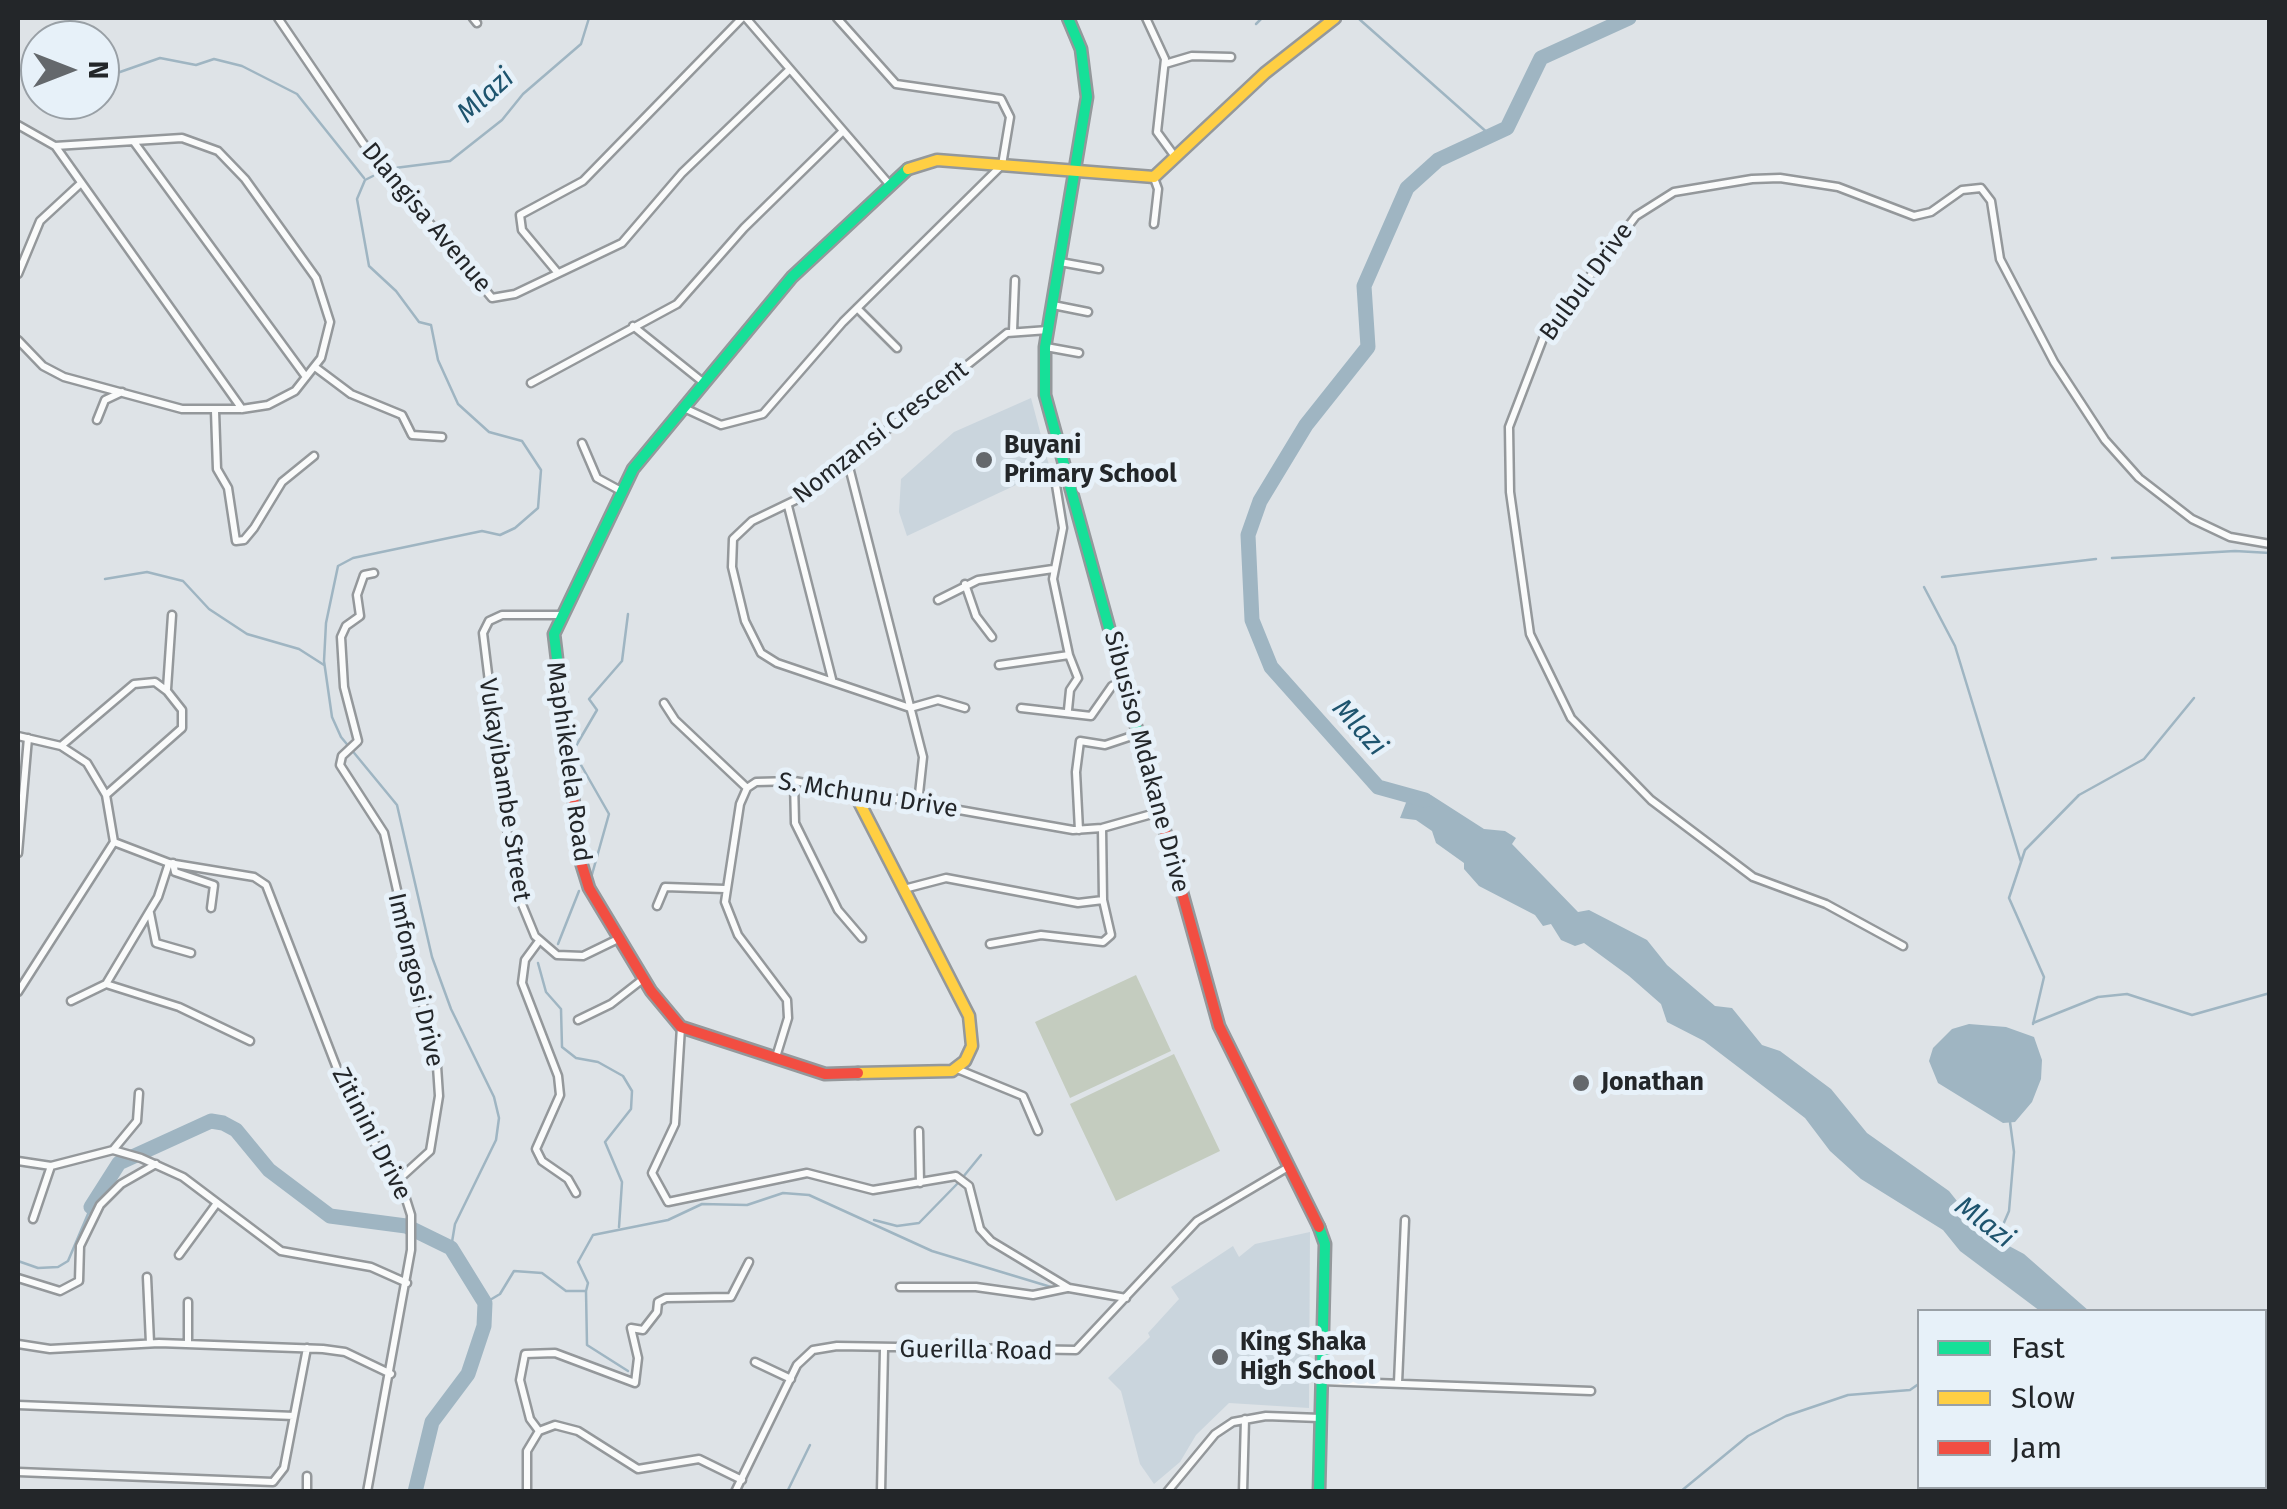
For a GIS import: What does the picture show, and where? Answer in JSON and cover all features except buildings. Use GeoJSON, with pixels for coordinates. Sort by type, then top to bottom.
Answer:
{"type":"FeatureCollection","features":[{"type":"Feature","properties":{"kind":"street","name":"Dlangisa Avenue"},"geometry":{"type":"LineString","coordinates":[[278,18],[362,143],[481,290],[492,298],[506,297],[629,238],[682,173],[790,68]]}},
{"type":"Feature","properties":{"kind":"street"},"geometry":{"type":"LineString","coordinates":[[556,272],[522,230],[520,215],[583,181],[744,18],[889,184]]}},
{"type":"Feature","properties":{"kind":"street"},"geometry":{"type":"LineString","coordinates":[[684,408],[721,424],[763,414],[858,308],[1002,165],[1010,117],[1001,99],[896,84],[837,18]]}},
{"type":"Feature","properties":{"kind":"street","name":"Sibusiso Mdakane Drive"},"geometry":{"type":"LineString","coordinates":[[1068,18],[1087,80],[1045,347],[1045,395],[1224,1040],[1313,1208],[1325,1244],[1319,1492]]}},
{"type":"Feature","properties":{"kind":"street"},"geometry":{"type":"LineString","coordinates":[[1146,18],[1165,64],[1157,132],[1177,159]]}},
{"type":"Feature","properties":{"kind":"street"},"geometry":{"type":"LineString","coordinates":[[1154,224],[1158,189],[1154,177],[1256,80],[1336,18]]}},
{"type":"Feature","properties":{"kind":"street"},"geometry":{"type":"LineString","coordinates":[[1165,64],[1192,56],[1231,57]]}},
{"type":"Feature","properties":{"kind":"street"},"geometry":{"type":"LineString","coordinates":[[18,126],[55,146],[242,409]]}},
{"type":"Feature","properties":{"kind":"street"},"geometry":{"type":"LineString","coordinates":[[531,383],[677,304],[744,228],[843,131]]}},
{"type":"Feature","properties":{"kind":"street"},"geometry":{"type":"LineString","coordinates":[[18,340],[55,373],[182,409],[215,410],[242,409],[287,397],[315,367],[330,334],[324,293],[232,163],[207,144],[182,138],[55,146]]}},
{"type":"Feature","properties":{"kind":"street"},"geometry":{"type":"LineString","coordinates":[[133,142],[306,377]]}},
{"type":"Feature","properties":{"kind":"street","name":"Maphikelela Road"},"geometry":{"type":"LineString","coordinates":[[681,1027],[643,979],[589,888],[580,860],[553,649],[560,615],[638,461],[792,277],[913,165],[928,160],[1154,177]]}},
{"type":"Feature","properties":{"kind":"street","name":"Bulbul Drive"},"geometry":{"type":"LineString","coordinates":[[1902,946],[1826,904],[1753,878],[1651,800],[1571,718],[1530,634],[1510,492],[1509,427],[1544,336],[1636,216],[1674,192],[1752,179],[1780,178],[1850,189],[1914,216],[1931,212],[1962,190],[1983,188],[1991,201],[2000,259],[2054,362],[2105,440],[2139,478],[2192,519],[2230,536],[2270,544]]}},
{"type":"Feature","properties":{"kind":"street"},"geometry":{"type":"LineString","coordinates":[[18,274],[21,247],[40,221],[80,184]]}},
{"type":"Feature","properties":{"kind":"street"},"geometry":{"type":"LineString","coordinates":[[1059,262],[1099,269]]}},
{"type":"Feature","properties":{"kind":"street"},"geometry":{"type":"LineString","coordinates":[[1015,280],[1013,331],[1048,330]]}},
{"type":"Feature","properties":{"kind":"street"},"geometry":{"type":"LineString","coordinates":[[1052,304],[1088,312]]}},
{"type":"Feature","properties":{"kind":"street"},"geometry":{"type":"LineString","coordinates":[[858,308],[897,348]]}},
{"type":"Feature","properties":{"kind":"street"},"geometry":{"type":"LineString","coordinates":[[633,326],[704,383]]}},
{"type":"Feature","properties":{"kind":"street","name":"Nomzansi Crescent"},"geometry":{"type":"LineString","coordinates":[[910,708],[768,659],[755,646],[745,621],[730,558],[733,540],[752,520],[788,506],[848,463],[1013,331]]}},
{"type":"Feature","properties":{"kind":"street"},"geometry":{"type":"LineString","coordinates":[[1045,347],[1079,353]]}},
{"type":"Feature","properties":{"kind":"street"},"geometry":{"type":"LineString","coordinates":[[315,367],[351,394],[402,415],[412,435],[442,437]]}},
{"type":"Feature","properties":{"kind":"street"},"geometry":{"type":"LineString","coordinates":[[98,420],[105,400],[124,392]]}},
{"type":"Feature","properties":{"kind":"street"},"geometry":{"type":"LineString","coordinates":[[215,410],[217,469],[228,488],[234,537],[244,540],[282,482],[314,456]]}},
{"type":"Feature","properties":{"kind":"street"},"geometry":{"type":"LineString","coordinates":[[582,443],[597,478],[621,492]]}},
{"type":"Feature","properties":{"kind":"street"},"geometry":{"type":"LineString","coordinates":[[848,463],[924,763],[918,804]]}},
{"type":"Feature","properties":{"kind":"street"},"geometry":{"type":"LineString","coordinates":[[1064,468],[1056,485],[1062,528],[1053,569],[1069,655],[1078,678],[1070,690],[1068,710]]}},
{"type":"Feature","properties":{"kind":"street"},"geometry":{"type":"LineString","coordinates":[[788,506],[832,679]]}},
{"type":"Feature","properties":{"kind":"street"},"geometry":{"type":"LineString","coordinates":[[938,600],[965,584],[1053,569]]}},
{"type":"Feature","properties":{"kind":"street","name":"Imfongosi Drive"},"geometry":{"type":"LineString","coordinates":[[374,574],[364,575],[357,595],[360,616],[346,626],[341,637],[344,687],[356,744],[344,753],[340,765],[384,833],[437,1066],[436,1136],[423,1161],[397,1182]]}},
{"type":"Feature","properties":{"kind":"street"},"geometry":{"type":"LineString","coordinates":[[965,584],[970,605],[992,638]]}},
{"type":"Feature","properties":{"kind":"street"},"geometry":{"type":"LineString","coordinates":[[167,690],[172,615]]}},
{"type":"Feature","properties":{"kind":"street","name":"Vukayibambe Street"},"geometry":{"type":"LineString","coordinates":[[539,941],[522,913],[514,886],[483,633],[489,621],[502,615],[560,615]]}},
{"type":"Feature","properties":{"kind":"street"},"geometry":{"type":"LineString","coordinates":[[998,665],[1069,655]]}},
{"type":"Feature","properties":{"kind":"street"},"geometry":{"type":"LineString","coordinates":[[1020,708],[1068,710],[1092,716],[1112,686],[1124,679]]}},
{"type":"Feature","properties":{"kind":"street"},"geometry":{"type":"LineString","coordinates":[[61,746],[134,684],[155,682],[167,690],[182,710],[182,728],[106,795]]}},
{"type":"Feature","properties":{"kind":"street"},"geometry":{"type":"LineString","coordinates":[[910,708],[938,700],[964,708]]}},
{"type":"Feature","properties":{"kind":"street"},"geometry":{"type":"LineString","coordinates":[[664,703],[676,720],[747,788]]}},
{"type":"Feature","properties":{"kind":"street"},"geometry":{"type":"LineString","coordinates":[[1079,830],[1076,765],[1080,741],[1105,745],[1139,733]]}},
{"type":"Feature","properties":{"kind":"street"},"geometry":{"type":"LineString","coordinates":[[18,736],[61,746],[86,763],[106,795],[114,842],[18,992]]}},
{"type":"Feature","properties":{"kind":"street"},"geometry":{"type":"LineString","coordinates":[[18,853],[28,738]]}},
{"type":"Feature","properties":{"kind":"street","name":"S. Mchunu Drive"},"geometry":{"type":"LineString","coordinates":[[776,1057],[786,1027],[787,1000],[732,925],[725,889],[740,804],[747,788],[765,779],[794,781],[1079,830],[1161,812]]}},
{"type":"Feature","properties":{"kind":"street"},"geometry":{"type":"LineString","coordinates":[[794,781],[795,822],[838,910],[862,938]]}},
{"type":"Feature","properties":{"kind":"street"},"geometry":{"type":"LineString","coordinates":[[854,792],[969,1016],[972,1046],[957,1069]]}},
{"type":"Feature","properties":{"kind":"street"},"geometry":{"type":"LineString","coordinates":[[990,944],[1041,935],[1098,944],[1111,934],[1103,900],[1102,828]]}},
{"type":"Feature","properties":{"kind":"street","name":"Zitinini Drive"},"geometry":{"type":"LineString","coordinates":[[114,842],[171,863],[244,874],[266,886],[348,1097],[411,1214],[407,1283],[368,1492]]}},
{"type":"Feature","properties":{"kind":"street"},"geometry":{"type":"LineString","coordinates":[[171,863],[175,872],[214,885],[211,908]]}},
{"type":"Feature","properties":{"kind":"street"},"geometry":{"type":"LineString","coordinates":[[71,1001],[106,984],[150,912],[171,863]]}},
{"type":"Feature","properties":{"kind":"street"},"geometry":{"type":"LineString","coordinates":[[904,889],[946,878],[1078,903],[1103,900]]}},
{"type":"Feature","properties":{"kind":"street"},"geometry":{"type":"LineString","coordinates":[[657,906],[665,887],[725,889]]}},
{"type":"Feature","properties":{"kind":"street"},"geometry":{"type":"LineString","coordinates":[[150,912],[156,944],[191,954]]}},
{"type":"Feature","properties":{"kind":"street"},"geometry":{"type":"LineString","coordinates":[[576,1193],[568,1179],[542,1161],[536,1149],[560,1096],[558,1076],[522,983],[525,960],[539,941],[557,954],[575,958],[618,938]]}},
{"type":"Feature","properties":{"kind":"street"},"geometry":{"type":"LineString","coordinates":[[578,1020],[611,1004],[643,979]]}},
{"type":"Feature","properties":{"kind":"street"},"geometry":{"type":"LineString","coordinates":[[106,984],[178,1007],[250,1041]]}},
{"type":"Feature","properties":{"kind":"street"},"geometry":{"type":"LineString","coordinates":[[1038,1131],[1024,1096],[957,1069],[933,1075],[836,1075],[681,1027],[675,1124],[652,1173],[657,1189],[672,1203],[806,1173],[873,1190],[956,1176],[966,1180],[985,1236],[1069,1288]]}},
{"type":"Feature","properties":{"kind":"street"},"geometry":{"type":"LineString","coordinates":[[116,1151],[137,1121],[139,1093]]}},
{"type":"Feature","properties":{"kind":"street"},"geometry":{"type":"LineString","coordinates":[[919,1131],[920,1183]]}},
{"type":"Feature","properties":{"kind":"street"},"geometry":{"type":"LineString","coordinates":[[18,1161],[51,1166],[116,1151],[157,1163],[281,1251],[371,1268],[407,1283]]}},
{"type":"Feature","properties":{"kind":"street"},"geometry":{"type":"LineString","coordinates":[[18,1278],[60,1291],[80,1281],[80,1246],[100,1205],[122,1184],[157,1163]]}},
{"type":"Feature","properties":{"kind":"street"},"geometry":{"type":"LineString","coordinates":[[32,1219],[51,1166]]}},
{"type":"Feature","properties":{"kind":"street","name":"Guerilla Road"},"geometry":{"type":"LineString","coordinates":[[735,1492],[801,1359],[813,1350],[1070,1352],[1082,1347],[1206,1214],[1290,1166]]}},
{"type":"Feature","properties":{"kind":"street"},"geometry":{"type":"LineString","coordinates":[[179,1255],[218,1204]]}},
{"type":"Feature","properties":{"kind":"street"},"geometry":{"type":"LineString","coordinates":[[1398,1383],[1405,1220]]}},
{"type":"Feature","properties":{"kind":"street"},"geometry":{"type":"LineString","coordinates":[[539,1431],[530,1420],[520,1380],[524,1354],[555,1354],[634,1383],[638,1358],[631,1328],[643,1330],[658,1302],[666,1298],[731,1297],[749,1262]]}},
{"type":"Feature","properties":{"kind":"street"},"geometry":{"type":"LineString","coordinates":[[147,1277],[150,1343]]}},
{"type":"Feature","properties":{"kind":"street"},"geometry":{"type":"LineString","coordinates":[[900,1287],[963,1286],[1034,1295],[1069,1288],[1127,1298]]}},
{"type":"Feature","properties":{"kind":"street"},"geometry":{"type":"LineString","coordinates":[[188,1302],[188,1344]]}},
{"type":"Feature","properties":{"kind":"street"},"geometry":{"type":"LineString","coordinates":[[18,1344],[50,1349],[150,1343],[307,1348],[345,1352],[391,1374]]}},
{"type":"Feature","properties":{"kind":"street"},"geometry":{"type":"LineString","coordinates":[[18,1472],[276,1485],[284,1468],[307,1348]]}},
{"type":"Feature","properties":{"kind":"street"},"geometry":{"type":"LineString","coordinates":[[881,1492],[884,1348]]}},
{"type":"Feature","properties":{"kind":"street"},"geometry":{"type":"LineString","coordinates":[[755,1362],[791,1379]]}},
{"type":"Feature","properties":{"kind":"street"},"geometry":{"type":"LineString","coordinates":[[1322,1380],[1591,1391]]}},
{"type":"Feature","properties":{"kind":"street"},"geometry":{"type":"LineString","coordinates":[[18,1404],[294,1416]]}},
{"type":"Feature","properties":{"kind":"street"},"geometry":{"type":"LineString","coordinates":[[1167,1492],[1215,1434],[1244,1419],[1321,1418]]}},
{"type":"Feature","properties":{"kind":"street"},"geometry":{"type":"LineString","coordinates":[[1242,1492],[1244,1419]]}},
{"type":"Feature","properties":{"kind":"street"},"geometry":{"type":"LineString","coordinates":[[528,1492],[527,1451],[539,1431],[555,1425],[568,1427],[638,1469],[704,1460],[742,1480]]}},
{"type":"Feature","properties":{"kind":"street"},"geometry":{"type":"LineString","coordinates":[[307,1476],[307,1492]]}},
{"type":"Feature","properties":{"kind":"shaded area","name":"Buyani Primary School"},"geometry":{"type":"Polygon","coordinates":[[[1031,398],[1050,469],[907,536],[899,512],[901,479],[954,432],[1031,398]]]}},
{"type":"Feature","properties":{"kind":"shaded area"},"geometry":{"type":"Polygon","coordinates":[[[1136,975],[1171,1051],[1070,1098],[1035,1022],[1136,975]]]}},
{"type":"Feature","properties":{"kind":"shaded area"},"geometry":{"type":"Polygon","coordinates":[[[1174,1054],[1220,1151],[1116,1201],[1070,1104],[1174,1054]]]}},
{"type":"Feature","properties":{"kind":"shaded area","name":"King Shaka High School"},"geometry":{"type":"Polygon","coordinates":[[[1310,1232],[1309,1408],[1229,1403],[1196,1435],[1180,1462],[1154,1484],[1140,1464],[1121,1391],[1108,1378],[1150,1337],[1148,1333],[1179,1299],[1171,1287],[1233,1246],[1239,1257],[1255,1244],[1310,1232]]]}},
{"type":"Feature","properties":{"kind":"water"},"geometry":{"type":"Polygon","coordinates":[[[1411,790],[1431,795],[1484,829],[1505,831],[1516,838],[1512,844],[1578,912],[1589,910],[1647,940],[1667,965],[1715,1006],[1732,1008],[1762,1045],[1780,1051],[1831,1089],[1867,1133],[1949,1191],[1981,1231],[2024,1254],[2087,1309],[2037,1309],[1960,1251],[1943,1230],[1861,1179],[1830,1151],[1805,1118],[1704,1041],[1667,1022],[1661,1004],[1629,976],[1584,943],[1575,946],[1561,940],[1551,924],[1543,926],[1535,915],[1479,886],[1464,869],[1464,863],[1436,843],[1432,831],[1416,820],[1400,818],[1411,790]]]}},
{"type":"Feature","properties":{"kind":"water"},"geometry":{"type":"Polygon","coordinates":[[[1969,1024],[2006,1027],[2034,1037],[2042,1060],[2041,1079],[2032,1102],[2015,1122],[2003,1123],[1938,1083],[1929,1061],[1933,1048],[1952,1029],[1969,1024]]]}},
{"type":"Feature","properties":{"kind":"waterway","name":"Mlazi"},"geometry":{"type":"LineString","coordinates":[[387,169],[450,161],[502,120],[523,94],[581,44],[589,18]]}},
{"type":"Feature","properties":{"kind":"waterway"},"geometry":{"type":"LineString","coordinates":[[1256,24],[1262,18]]}},
{"type":"Feature","properties":{"kind":"waterway"},"geometry":{"type":"LineString","coordinates":[[1358,18],[1490,135]]}},
{"type":"Feature","properties":{"kind":"waterway","name":"Mlazi"},"geometry":{"type":"LineString","coordinates":[[1425,800],[1378,787],[1271,667],[1252,620],[1248,535],[1260,501],[1306,425],[1368,347],[1364,286],[1407,188],[1438,160],[1507,128],[1541,58],[1629,18]]}},
{"type":"Feature","properties":{"kind":"waterway"},"geometry":{"type":"LineString","coordinates":[[120,72],[160,58],[196,65],[214,59],[242,66],[297,94],[364,178]]}},
{"type":"Feature","properties":{"kind":"waterway"},"geometry":{"type":"LineString","coordinates":[[373,176],[365,180],[357,199],[369,266],[396,291],[419,322],[431,325],[438,360],[458,404],[489,432],[522,441],[541,470],[538,508],[515,528],[500,535],[482,531],[353,558],[338,566],[326,623],[324,661],[332,717],[341,737],[397,805],[432,957],[451,1009],[494,1097],[499,1118],[496,1140],[455,1224],[451,1248]]}},
{"type":"Feature","properties":{"kind":"waterway"},"geometry":{"type":"LineString","coordinates":[[2112,558],[2235,551],[2270,553]]}},
{"type":"Feature","properties":{"kind":"waterway"},"geometry":{"type":"LineString","coordinates":[[1942,577],[2096,559]]}},
{"type":"Feature","properties":{"kind":"waterway"},"geometry":{"type":"LineString","coordinates":[[105,579],[147,572],[183,581],[209,609],[247,634],[299,649],[324,665]]}},
{"type":"Feature","properties":{"kind":"waterway"},"geometry":{"type":"LineString","coordinates":[[1924,587],[1955,646],[2021,862]]}},
{"type":"Feature","properties":{"kind":"waterway"},"geometry":{"type":"LineString","coordinates":[[591,878],[609,814],[573,751],[597,710],[589,699],[622,661],[628,614]]}},
{"type":"Feature","properties":{"kind":"waterway"},"geometry":{"type":"LineString","coordinates":[[2033,1024],[2044,977],[2009,898],[2025,850],[2079,795],[2144,759],[2194,698]]}},
{"type":"Feature","properties":{"kind":"waterway"},"geometry":{"type":"LineString","coordinates":[[558,944],[579,891]]}},
{"type":"Feature","properties":{"kind":"waterway"},"geometry":{"type":"LineString","coordinates":[[538,963],[546,992],[561,1009],[562,1047],[576,1058],[598,1062],[623,1076],[632,1091],[631,1109],[605,1142],[622,1182],[619,1227]]}},
{"type":"Feature","properties":{"kind":"waterway"},"geometry":{"type":"LineString","coordinates":[[2033,1023],[2098,997],[2127,994],[2192,1015],[2270,993]]}},
{"type":"Feature","properties":{"kind":"waterway"},"geometry":{"type":"LineString","coordinates":[[91,1207],[119,1163],[211,1121],[236,1130],[269,1170],[330,1216],[406,1226],[451,1248],[485,1303],[484,1326],[468,1374],[432,1422],[415,1492]]}},
{"type":"Feature","properties":{"kind":"waterway"},"geometry":{"type":"LineString","coordinates":[[1996,1241],[2009,1211],[2014,1152],[2010,1122]]}},
{"type":"Feature","properties":{"kind":"waterway"},"geometry":{"type":"LineString","coordinates":[[963,1177],[981,1155]]}},
{"type":"Feature","properties":{"kind":"waterway"},"geometry":{"type":"LineString","coordinates":[[874,1220],[897,1226],[919,1223],[958,1183]]}},
{"type":"Feature","properties":{"kind":"waterway"},"geometry":{"type":"LineString","coordinates":[[485,1303],[500,1294],[514,1271],[542,1273],[566,1291],[586,1291],[588,1283],[578,1262],[593,1235],[668,1220],[702,1204],[747,1205],[783,1193],[809,1195],[932,1251],[1051,1287]]}},
{"type":"Feature","properties":{"kind":"waterway"},"geometry":{"type":"LineString","coordinates":[[18,1261],[38,1268],[58,1267],[68,1261],[91,1207]]}},
{"type":"Feature","properties":{"kind":"waterway"},"geometry":{"type":"LineString","coordinates":[[586,1291],[587,1345],[628,1371]]}},
{"type":"Feature","properties":{"kind":"waterway"},"geometry":{"type":"LineString","coordinates":[[1680,1492],[1748,1436],[1786,1416],[1848,1395],[1910,1390],[1917,1385]]}},
{"type":"Feature","properties":{"kind":"waterway"},"geometry":{"type":"LineString","coordinates":[[787,1492],[810,1445]]}},
{"type":"Feature","properties":{"kind":"traffic: fast"},"geometry":{"type":"LineString","coordinates":[[1068,18],[1081,49],[1087,97],[1045,347],[1045,395],[1150,777]]}},
{"type":"Feature","properties":{"kind":"traffic: fast"},"geometry":{"type":"LineString","coordinates":[[569,760],[554,634],[633,469],[792,277],[908,169]]}},
{"type":"Feature","properties":{"kind":"traffic: fast"},"geometry":{"type":"LineString","coordinates":[[1319,1227],[1325,1244],[1319,1492]]}},
{"type":"Feature","properties":{"kind":"traffic: slow"},"geometry":{"type":"LineString","coordinates":[[908,169],[937,160],[1154,177],[1265,73],[1335,18]]}},
{"type":"Feature","properties":{"kind":"traffic: slow"},"geometry":{"type":"LineString","coordinates":[[854,792],[969,1016],[972,1046],[965,1061],[952,1071],[858,1073]]}},
{"type":"Feature","properties":{"kind":"traffic: jam"},"geometry":{"type":"LineString","coordinates":[[569,760],[580,859],[589,888],[651,991],[681,1027],[825,1074],[858,1073]]}},
{"type":"Feature","properties":{"kind":"traffic: jam"},"geometry":{"type":"LineString","coordinates":[[1150,777],[1219,1026],[1319,1227]]}},
{"type":"Feature","properties":{"kind":"place","name":"Buyani Primary School"},"geometry":{"type":"Point","coordinates":[984,460]}},
{"type":"Feature","properties":{"kind":"place","name":"Jonathan"},"geometry":{"type":"Point","coordinates":[1581,1083]}},
{"type":"Feature","properties":{"kind":"place","name":"King Shaka High School"},"geometry":{"type":"Point","coordinates":[1220,1357]}}]}
